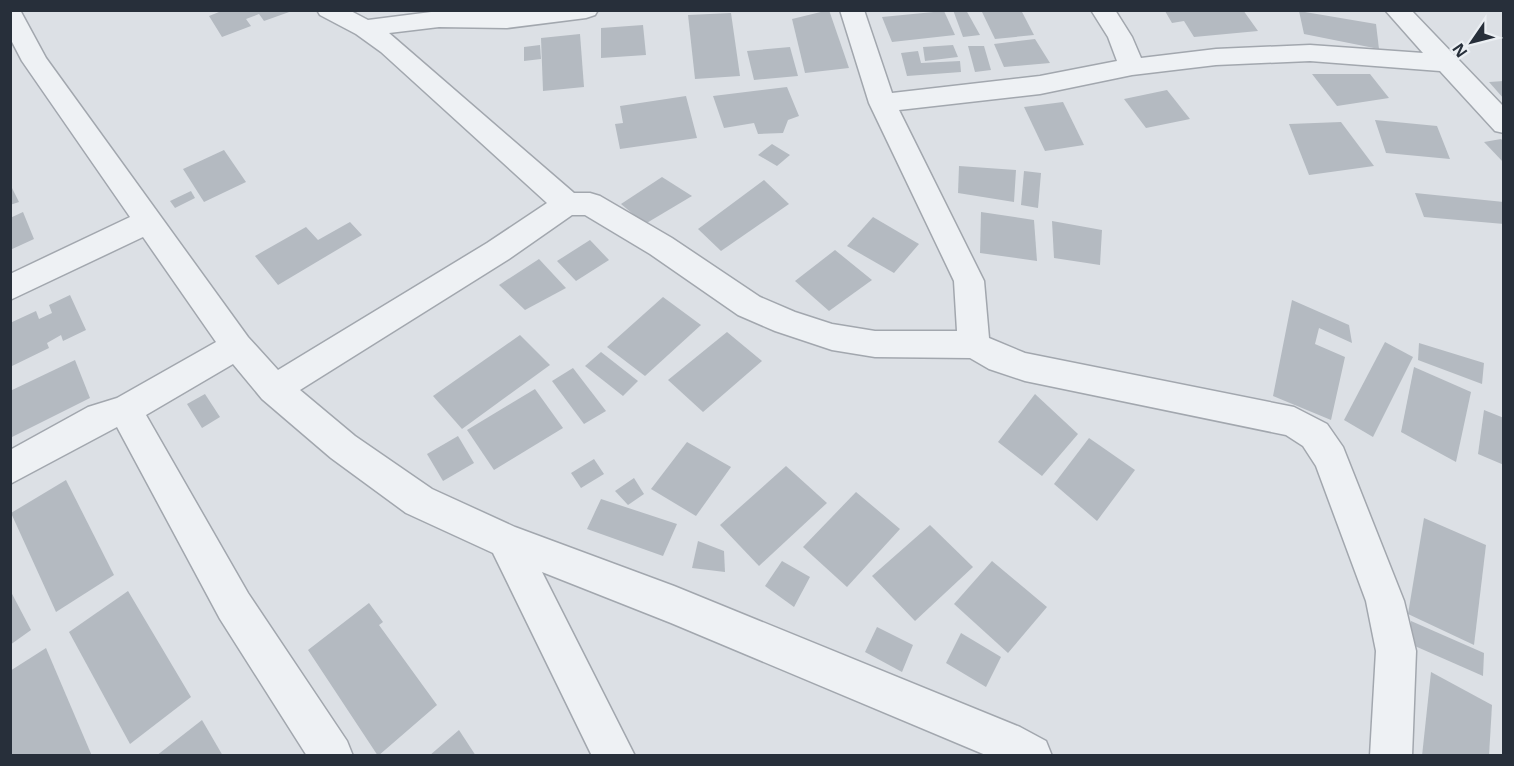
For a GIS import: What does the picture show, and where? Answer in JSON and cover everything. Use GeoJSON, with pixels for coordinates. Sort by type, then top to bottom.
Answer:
{"type":"FeatureCollection","features":[{"type":"Feature","properties":{"kind":"street"},"geometry":{"type":"LineString","coordinates":[[329,10],[364,28],[390,46],[567,204]]}},
{"type":"Feature","properties":{"kind":"street"},"geometry":{"type":"LineString","coordinates":[[364,28],[439,19],[507,21],[586,10]]}},
{"type":"Feature","properties":{"kind":"street"},"geometry":{"type":"LineString","coordinates":[[852,10],[882,104],[969,280],[974,345]]}},
{"type":"Feature","properties":{"kind":"street"},"geometry":{"type":"LineString","coordinates":[[1103,10],[1120,37],[1132,67]]}},
{"type":"Feature","properties":{"kind":"street"},"geometry":{"type":"LineString","coordinates":[[1397,10],[1503,124]]}},
{"type":"Feature","properties":{"kind":"street"},"geometry":{"type":"LineString","coordinates":[[10,13],[35,61],[237,346],[274,389],[344,447],[419,501],[506,541],[674,605],[1009,751]]}},
{"type":"Feature","properties":{"kind":"street"},"geometry":{"type":"LineString","coordinates":[[882,104],[1040,85],[1132,67],[1216,57],[1310,53],[1445,63]]}},
{"type":"Feature","properties":{"kind":"street"},"geometry":{"type":"LineString","coordinates":[[274,389],[498,251],[567,204],[590,204],[661,246],[749,306],[786,322],[832,337],[875,344],[974,345],[1000,359],[1025,367],[1294,422],[1315,435],[1331,458],[1385,601],[1396,651],[1391,756]]}},
{"type":"Feature","properties":{"kind":"street"},"geometry":{"type":"LineString","coordinates":[[10,288],[149,221]]}},
{"type":"Feature","properties":{"kind":"street"},"geometry":{"type":"LineString","coordinates":[[10,468],[100,417],[125,410],[237,346]]}},
{"type":"Feature","properties":{"kind":"street"},"geometry":{"type":"LineString","coordinates":[[125,410],[234,606],[332,756]]}},
{"type":"Feature","properties":{"kind":"street"},"geometry":{"type":"LineString","coordinates":[[506,541],[614,756]]}},
{"type":"Feature","properties":{"kind":"building"},"geometry":{"type":"Polygon","coordinates":[[[224,10],[292,11],[264,21],[259,14],[246,19],[251,26],[222,37],[209,16],[224,10]]]}},
{"type":"Feature","properties":{"kind":"building"},"geometry":{"type":"Polygon","coordinates":[[[829,10],[849,68],[805,73],[792,19],[829,10]]]}},
{"type":"Feature","properties":{"kind":"building"},"geometry":{"type":"Polygon","coordinates":[[[953,10],[966,10],[980,35],[963,37],[953,10]]]}},
{"type":"Feature","properties":{"kind":"building"},"geometry":{"type":"Polygon","coordinates":[[[1021,10],[1034,35],[995,39],[982,12],[1021,10]]]}},
{"type":"Feature","properties":{"kind":"building"},"geometry":{"type":"Polygon","coordinates":[[[1243,10],[1258,31],[1194,37],[1184,21],[1172,23],[1165,11],[1243,10]]]}},
{"type":"Feature","properties":{"kind":"building"},"geometry":{"type":"Polygon","coordinates":[[[944,11],[955,35],[892,42],[882,17],[944,11]]]}},
{"type":"Feature","properties":{"kind":"building"},"geometry":{"type":"Polygon","coordinates":[[[1299,11],[1376,24],[1379,49],[1304,34],[1299,11]]]}},
{"type":"Feature","properties":{"kind":"building"},"geometry":{"type":"Polygon","coordinates":[[[731,13],[740,76],[695,79],[688,15],[731,13]]]}},
{"type":"Feature","properties":{"kind":"building"},"geometry":{"type":"Polygon","coordinates":[[[643,25],[646,55],[601,58],[601,28],[643,25]]]}},
{"type":"Feature","properties":{"kind":"building"},"geometry":{"type":"Polygon","coordinates":[[[580,34],[584,87],[543,91],[541,38],[580,34]]]}},
{"type":"Feature","properties":{"kind":"building"},"geometry":{"type":"Polygon","coordinates":[[[1035,39],[1050,63],[1004,67],[994,44],[1035,39]]]}},
{"type":"Feature","properties":{"kind":"building"},"geometry":{"type":"Polygon","coordinates":[[[540,45],[541,59],[524,61],[524,47],[540,45]]]}},
{"type":"Feature","properties":{"kind":"building"},"geometry":{"type":"Polygon","coordinates":[[[953,45],[958,57],[925,61],[923,47],[953,45]]]}},
{"type":"Feature","properties":{"kind":"building"},"geometry":{"type":"Polygon","coordinates":[[[968,46],[984,46],[991,70],[975,72],[968,46]]]}},
{"type":"Feature","properties":{"kind":"building"},"geometry":{"type":"Polygon","coordinates":[[[790,47],[798,76],[754,80],[747,51],[790,47]]]}},
{"type":"Feature","properties":{"kind":"building"},"geometry":{"type":"Polygon","coordinates":[[[918,51],[921,63],[960,61],[961,72],[907,76],[901,53],[918,51]]]}},
{"type":"Feature","properties":{"kind":"building"},"geometry":{"type":"Polygon","coordinates":[[[1312,74],[1370,74],[1389,98],[1337,106],[1312,74]]]}},
{"type":"Feature","properties":{"kind":"building"},"geometry":{"type":"Polygon","coordinates":[[[1504,81],[1504,99],[1489,82],[1504,81]]]}},
{"type":"Feature","properties":{"kind":"building"},"geometry":{"type":"Polygon","coordinates":[[[787,87],[799,116],[788,120],[783,133],[758,134],[754,123],[724,128],[713,96],[787,87]]]}},
{"type":"Feature","properties":{"kind":"building"},"geometry":{"type":"Polygon","coordinates":[[[1167,90],[1190,119],[1146,128],[1124,99],[1167,90]]]}},
{"type":"Feature","properties":{"kind":"building"},"geometry":{"type":"Polygon","coordinates":[[[686,96],[697,138],[620,149],[615,124],[623,123],[620,106],[686,96]]]}},
{"type":"Feature","properties":{"kind":"building"},"geometry":{"type":"Polygon","coordinates":[[[1063,102],[1084,145],[1045,151],[1024,107],[1063,102]]]}},
{"type":"Feature","properties":{"kind":"building"},"geometry":{"type":"Polygon","coordinates":[[[1375,120],[1437,126],[1450,159],[1386,153],[1375,120]]]}},
{"type":"Feature","properties":{"kind":"building"},"geometry":{"type":"Polygon","coordinates":[[[1341,122],[1374,166],[1309,175],[1289,124],[1341,122]]]}},
{"type":"Feature","properties":{"kind":"building"},"geometry":{"type":"Polygon","coordinates":[[[1501,139],[1504,142],[1504,163],[1484,142],[1501,139]]]}},
{"type":"Feature","properties":{"kind":"building"},"geometry":{"type":"Polygon","coordinates":[[[772,144],[790,155],[777,166],[758,155],[772,144]]]}},
{"type":"Feature","properties":{"kind":"building"},"geometry":{"type":"Polygon","coordinates":[[[224,150],[246,182],[204,202],[183,169],[224,150]]]}},
{"type":"Feature","properties":{"kind":"building"},"geometry":{"type":"Polygon","coordinates":[[[959,166],[1016,170],[1014,202],[958,193],[959,166]]]}},
{"type":"Feature","properties":{"kind":"building"},"geometry":{"type":"Polygon","coordinates":[[[1024,171],[1041,173],[1038,208],[1021,205],[1024,171]]]}},
{"type":"Feature","properties":{"kind":"building"},"geometry":{"type":"Polygon","coordinates":[[[662,177],[692,196],[645,224],[621,204],[662,177]]]}},
{"type":"Feature","properties":{"kind":"building"},"geometry":{"type":"Polygon","coordinates":[[[764,180],[789,204],[721,251],[698,229],[764,180]]]}},
{"type":"Feature","properties":{"kind":"building"},"geometry":{"type":"Polygon","coordinates":[[[10,184],[19,202],[10,205],[10,184]]]}},
{"type":"Feature","properties":{"kind":"building"},"geometry":{"type":"Polygon","coordinates":[[[191,191],[195,198],[175,208],[170,201],[191,191]]]}},
{"type":"Feature","properties":{"kind":"building"},"geometry":{"type":"Polygon","coordinates":[[[1415,193],[1504,202],[1504,224],[1424,217],[1415,193]]]}},
{"type":"Feature","properties":{"kind":"building"},"geometry":{"type":"Polygon","coordinates":[[[23,212],[34,239],[10,250],[10,218],[23,212]]]}},
{"type":"Feature","properties":{"kind":"building"},"geometry":{"type":"Polygon","coordinates":[[[981,212],[1034,220],[1037,261],[980,253],[981,212]]]}},
{"type":"Feature","properties":{"kind":"building"},"geometry":{"type":"Polygon","coordinates":[[[873,217],[919,244],[894,273],[847,246],[873,217]]]}},
{"type":"Feature","properties":{"kind":"building"},"geometry":{"type":"Polygon","coordinates":[[[1052,221],[1102,230],[1100,265],[1054,258],[1052,221]]]}},
{"type":"Feature","properties":{"kind":"building"},"geometry":{"type":"Polygon","coordinates":[[[350,222],[362,235],[278,285],[255,256],[306,227],[318,240],[350,222]]]}},
{"type":"Feature","properties":{"kind":"building"},"geometry":{"type":"Polygon","coordinates":[[[590,240],[609,260],[576,281],[557,261],[590,240]]]}},
{"type":"Feature","properties":{"kind":"building"},"geometry":{"type":"Polygon","coordinates":[[[835,250],[872,280],[829,311],[795,281],[835,250]]]}},
{"type":"Feature","properties":{"kind":"building"},"geometry":{"type":"Polygon","coordinates":[[[539,259],[566,288],[525,310],[499,285],[539,259]]]}},
{"type":"Feature","properties":{"kind":"building"},"geometry":{"type":"Polygon","coordinates":[[[70,295],[86,330],[63,341],[61,335],[47,343],[49,348],[10,367],[10,323],[36,311],[39,319],[52,313],[49,305],[70,295]]]}},
{"type":"Feature","properties":{"kind":"building"},"geometry":{"type":"Polygon","coordinates":[[[663,297],[701,325],[645,376],[607,347],[663,297]]]}},
{"type":"Feature","properties":{"kind":"building"},"geometry":{"type":"Polygon","coordinates":[[[1292,300],[1349,325],[1352,343],[1319,328],[1315,344],[1345,357],[1331,420],[1273,396],[1292,300]]]}},
{"type":"Feature","properties":{"kind":"building"},"geometry":{"type":"Polygon","coordinates":[[[727,332],[762,361],[703,412],[668,380],[727,332]]]}},
{"type":"Feature","properties":{"kind":"building"},"geometry":{"type":"Polygon","coordinates":[[[520,335],[550,365],[462,429],[433,396],[520,335]]]}},
{"type":"Feature","properties":{"kind":"building"},"geometry":{"type":"Polygon","coordinates":[[[1385,342],[1413,357],[1373,437],[1344,420],[1385,342]]]}},
{"type":"Feature","properties":{"kind":"building"},"geometry":{"type":"Polygon","coordinates":[[[1419,343],[1484,363],[1482,384],[1418,360],[1419,343]]]}},
{"type":"Feature","properties":{"kind":"building"},"geometry":{"type":"Polygon","coordinates":[[[601,352],[638,381],[623,396],[585,366],[601,352]]]}},
{"type":"Feature","properties":{"kind":"building"},"geometry":{"type":"Polygon","coordinates":[[[75,360],[90,398],[10,438],[10,391],[75,360]]]}},
{"type":"Feature","properties":{"kind":"building"},"geometry":{"type":"Polygon","coordinates":[[[1414,367],[1471,392],[1456,462],[1401,432],[1414,367]]]}},
{"type":"Feature","properties":{"kind":"building"},"geometry":{"type":"Polygon","coordinates":[[[573,368],[606,411],[584,424],[552,381],[573,368]]]}},
{"type":"Feature","properties":{"kind":"building"},"geometry":{"type":"Polygon","coordinates":[[[535,389],[563,428],[494,470],[467,430],[535,389]]]}},
{"type":"Feature","properties":{"kind":"building"},"geometry":{"type":"Polygon","coordinates":[[[205,394],[220,417],[202,428],[187,404],[205,394]]]}},
{"type":"Feature","properties":{"kind":"building"},"geometry":{"type":"Polygon","coordinates":[[[1035,394],[1078,434],[1042,476],[998,442],[1035,394]]]}},
{"type":"Feature","properties":{"kind":"building"},"geometry":{"type":"Polygon","coordinates":[[[1484,410],[1504,418],[1504,465],[1478,454],[1484,410]]]}},
{"type":"Feature","properties":{"kind":"building"},"geometry":{"type":"Polygon","coordinates":[[[458,436],[474,463],[443,481],[427,454],[458,436]]]}},
{"type":"Feature","properties":{"kind":"building"},"geometry":{"type":"Polygon","coordinates":[[[1089,438],[1135,470],[1097,521],[1054,484],[1089,438]]]}},
{"type":"Feature","properties":{"kind":"building"},"geometry":{"type":"Polygon","coordinates":[[[687,442],[731,467],[696,516],[651,489],[687,442]]]}},
{"type":"Feature","properties":{"kind":"building"},"geometry":{"type":"Polygon","coordinates":[[[594,459],[604,474],[581,488],[571,473],[594,459]]]}},
{"type":"Feature","properties":{"kind":"building"},"geometry":{"type":"Polygon","coordinates":[[[786,466],[827,503],[759,566],[720,525],[786,466]]]}},
{"type":"Feature","properties":{"kind":"building"},"geometry":{"type":"Polygon","coordinates":[[[634,478],[644,494],[628,505],[615,491],[634,478]]]}},
{"type":"Feature","properties":{"kind":"building"},"geometry":{"type":"Polygon","coordinates":[[[66,480],[114,575],[56,612],[11,513],[66,480]]]}},
{"type":"Feature","properties":{"kind":"building"},"geometry":{"type":"Polygon","coordinates":[[[856,492],[900,529],[847,587],[803,547],[856,492]]]}},
{"type":"Feature","properties":{"kind":"building"},"geometry":{"type":"Polygon","coordinates":[[[601,499],[677,524],[663,556],[587,529],[601,499]]]}},
{"type":"Feature","properties":{"kind":"building"},"geometry":{"type":"Polygon","coordinates":[[[1424,518],[1486,545],[1474,645],[1408,614],[1424,518]]]}},
{"type":"Feature","properties":{"kind":"building"},"geometry":{"type":"Polygon","coordinates":[[[930,525],[973,567],[915,621],[872,576],[930,525]]]}},
{"type":"Feature","properties":{"kind":"building"},"geometry":{"type":"Polygon","coordinates":[[[698,541],[724,551],[725,572],[692,568],[698,541]]]}},
{"type":"Feature","properties":{"kind":"building"},"geometry":{"type":"Polygon","coordinates":[[[782,561],[810,577],[794,607],[765,586],[782,561]]]}},
{"type":"Feature","properties":{"kind":"building"},"geometry":{"type":"Polygon","coordinates":[[[992,561],[1047,607],[1008,653],[954,604],[992,561]]]}},
{"type":"Feature","properties":{"kind":"building"},"geometry":{"type":"Polygon","coordinates":[[[10,590],[31,630],[10,645],[10,590]]]}},
{"type":"Feature","properties":{"kind":"building"},"geometry":{"type":"Polygon","coordinates":[[[128,591],[191,697],[130,744],[69,632],[128,591]]]}},
{"type":"Feature","properties":{"kind":"building"},"geometry":{"type":"Polygon","coordinates":[[[369,603],[383,622],[379,625],[437,705],[378,756],[308,650],[369,603]]]}},
{"type":"Feature","properties":{"kind":"building"},"geometry":{"type":"Polygon","coordinates":[[[1411,621],[1484,653],[1483,676],[1408,643],[1411,621]]]}},
{"type":"Feature","properties":{"kind":"building"},"geometry":{"type":"Polygon","coordinates":[[[877,627],[913,645],[902,672],[865,652],[877,627]]]}},
{"type":"Feature","properties":{"kind":"building"},"geometry":{"type":"Polygon","coordinates":[[[961,633],[1001,657],[986,687],[946,663],[961,633]]]}},
{"type":"Feature","properties":{"kind":"building"},"geometry":{"type":"Polygon","coordinates":[[[46,648],[92,756],[10,756],[10,671],[46,648]]]}},
{"type":"Feature","properties":{"kind":"building"},"geometry":{"type":"Polygon","coordinates":[[[1431,672],[1492,705],[1489,756],[1422,756],[1431,672]]]}},
{"type":"Feature","properties":{"kind":"building"},"geometry":{"type":"Polygon","coordinates":[[[202,720],[223,756],[156,756],[202,720]]]}},
{"type":"Feature","properties":{"kind":"building"},"geometry":{"type":"Polygon","coordinates":[[[459,730],[476,756],[429,756],[459,730]]]}}]}
